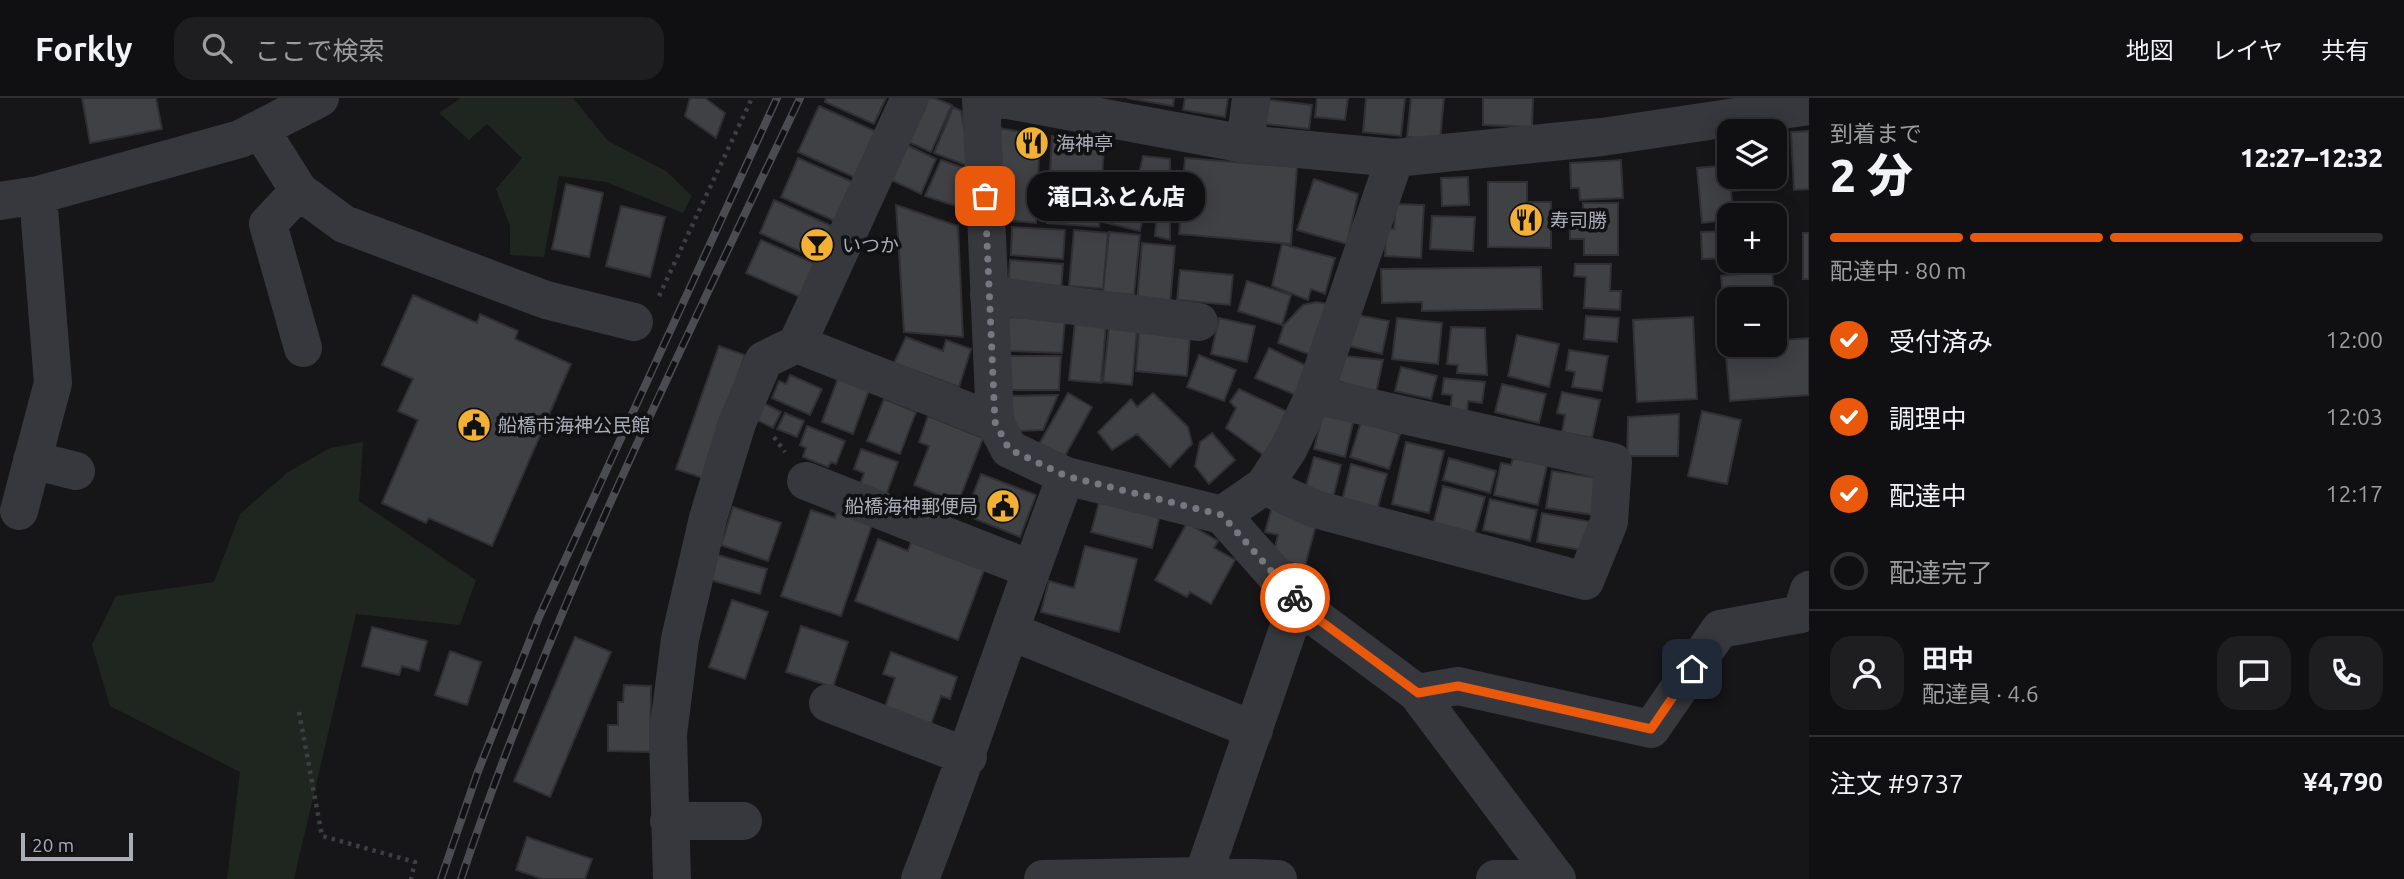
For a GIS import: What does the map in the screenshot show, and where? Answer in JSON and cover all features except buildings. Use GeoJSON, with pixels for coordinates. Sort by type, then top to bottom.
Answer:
{"type":"FeatureCollection","features":[{"type":"Feature","properties":{"kind":"street"},"geometry":{"type":"LineString","coordinates":[[0,201],[38,195],[189,155],[260,129],[320,98]]}},
{"type":"Feature","properties":{"kind":"street"},"geometry":{"type":"LineString","coordinates":[[672,879],[668,734],[680,639],[708,518],[737,423],[764,360],[797,344],[910,98]]}},
{"type":"Feature","properties":{"kind":"street"},"geometry":{"type":"LineString","coordinates":[[981,98],[995,422],[1009,449],[1066,476],[1222,515],[1307,611],[1418,693],[1557,879]]}},
{"type":"Feature","properties":{"kind":"street"},"geometry":{"type":"LineString","coordinates":[[996,98],[1245,144],[1395,158],[1602,137],[1809,106]]}},
{"type":"Feature","properties":{"kind":"street"},"geometry":{"type":"LineString","coordinates":[[1245,144],[1251,98]]}},
{"type":"Feature","properties":{"kind":"street"},"geometry":{"type":"LineString","coordinates":[[1655,128],[1685,98]]}},
{"type":"Feature","properties":{"kind":"street"},"geometry":{"type":"LineString","coordinates":[[260,129],[299,191],[344,224],[546,300],[634,322]]}},
{"type":"Feature","properties":{"kind":"street"},"geometry":{"type":"LineString","coordinates":[[1222,515],[1264,486],[1289,448],[1314,395],[1395,158]]}},
{"type":"Feature","properties":{"kind":"street"},"geometry":{"type":"LineString","coordinates":[[299,191],[268,224],[303,348]]}},
{"type":"Feature","properties":{"kind":"street"},"geometry":{"type":"LineString","coordinates":[[19,510],[53,383],[38,195]]}},
{"type":"Feature","properties":{"kind":"street"},"geometry":{"type":"LineString","coordinates":[[989,295],[1199,322]]}},
{"type":"Feature","properties":{"kind":"street"},"geometry":{"type":"LineString","coordinates":[[797,344],[995,422]]}},
{"type":"Feature","properties":{"kind":"street"},"geometry":{"type":"LineString","coordinates":[[1264,486],[1315,509],[1585,582],[1609,522],[1613,462],[1314,395]]}},
{"type":"Feature","properties":{"kind":"street"},"geometry":{"type":"LineString","coordinates":[[32,460],[76,471]]}},
{"type":"Feature","properties":{"kind":"street"},"geometry":{"type":"LineString","coordinates":[[920,879],[968,757],[1030,569],[1066,476]]}},
{"type":"Feature","properties":{"kind":"street"},"geometry":{"type":"LineString","coordinates":[[806,481],[1030,569]]}},
{"type":"Feature","properties":{"kind":"street"},"geometry":{"type":"LineString","coordinates":[[1418,693],[1458,686],[1651,729],[1720,629],[1801,614],[1809,590]]}},
{"type":"Feature","properties":{"kind":"street"},"geometry":{"type":"LineString","coordinates":[[1203,876],[1289,626],[1307,611]]}},
{"type":"Feature","properties":{"kind":"street"},"geometry":{"type":"LineString","coordinates":[[1010,631],[1254,730]]}},
{"type":"Feature","properties":{"kind":"street"},"geometry":{"type":"LineString","coordinates":[[828,703],[968,757]]}},
{"type":"Feature","properties":{"kind":"street"},"geometry":{"type":"LineString","coordinates":[[669,821],[743,821]]}},
{"type":"Feature","properties":{"kind":"street"},"geometry":{"type":"LineString","coordinates":[[1043,879],[1203,876],[1278,879]]}},
{"type":"Feature","properties":{"kind":"street"},"geometry":{"type":"LineString","coordinates":[[1495,879],[1557,879]]}},
{"type":"Feature","properties":{"kind":"path"},"geometry":{"type":"LineString","coordinates":[[634,322],[645,324],[751,98]]}},
{"type":"Feature","properties":{"kind":"path"},"geometry":{"type":"LineString","coordinates":[[737,423],[774,436],[806,481]]}},
{"type":"Feature","properties":{"kind":"path"},"geometry":{"type":"LineString","coordinates":[[299,712],[321,836],[415,862],[411,879]]}},
{"type":"Feature","properties":{"kind":"shaded area"},"geometry":{"type":"Polygon","coordinates":[[[461,98],[573,98],[608,141],[666,171],[692,196],[683,213],[606,182],[559,176],[544,257],[510,255],[510,226],[496,189],[522,158],[487,124],[469,140],[439,113],[461,98]]]}},
{"type":"Feature","properties":{"kind":"shaded area"},"geometry":{"type":"Polygon","coordinates":[[[363,442],[359,501],[476,580],[460,625],[356,614],[294,879],[227,879],[240,772],[110,706],[92,645],[116,596],[214,582],[240,514],[288,472],[330,448],[363,442]]]}},
{"type":"Feature","properties":{"kind":"railway"},"geometry":{"type":"LineString","coordinates":[[441,879],[477,774],[539,617],[777,98]]}},
{"type":"Feature","properties":{"kind":"railway"},"geometry":{"type":"LineString","coordinates":[[461,879],[496,779],[576,581],[663,387],[800,98]]}},
{"type":"Feature","properties":{"kind":"way so far"},"geometry":{"type":"LineString","coordinates":[[985,196],[995,422],[1009,449],[1066,476],[1222,515],[1295,598]]}},
{"type":"Feature","properties":{"kind":"place","name":"海神亭"},"geometry":{"type":"Point","coordinates":[1032,143]}},
{"type":"Feature","properties":{"kind":"place","name":"滝口ふとん店"},"geometry":{"type":"Point","coordinates":[985,196]}},
{"type":"Feature","properties":{"kind":"place","name":"寿司勝"},"geometry":{"type":"Point","coordinates":[1526,220]}},
{"type":"Feature","properties":{"kind":"place","name":"いつか"},"geometry":{"type":"Point","coordinates":[817,245]}},
{"type":"Feature","properties":{"kind":"place","name":"船橋市海神公民館"},"geometry":{"type":"Point","coordinates":[474,425]}},
{"type":"Feature","properties":{"kind":"place","name":"船橋海神郵便局"},"geometry":{"type":"Point","coordinates":[1003,506]}},
{"type":"Feature","properties":{"kind":"route"},"geometry":{"type":"LineString","coordinates":[[1295,598],[1307,611],[1418,693],[1458,686],[1651,729],[1692,669]]}}]}
